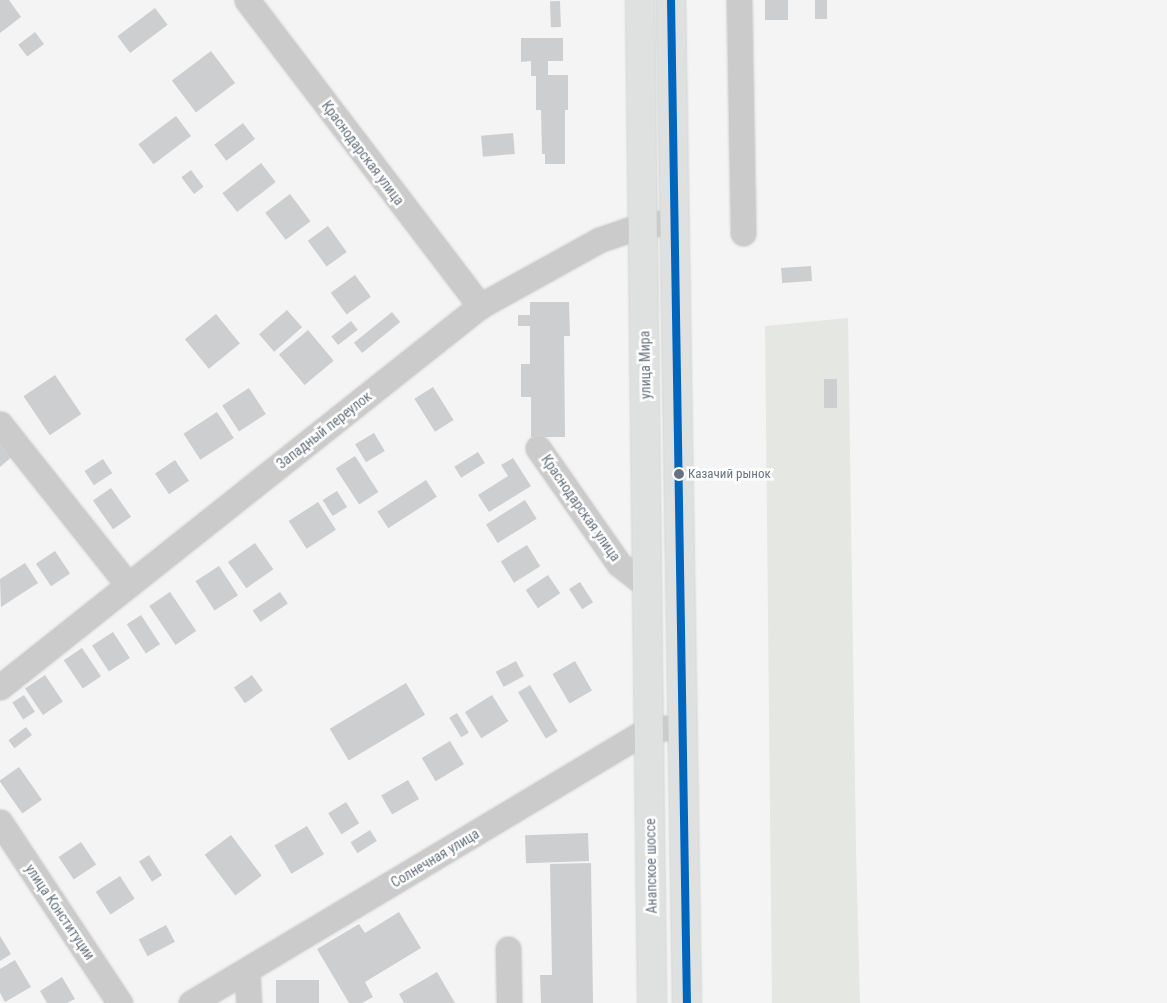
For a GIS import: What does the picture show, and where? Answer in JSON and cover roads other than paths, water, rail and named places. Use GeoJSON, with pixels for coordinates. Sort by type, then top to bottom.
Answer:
{"type":"FeatureCollection","features":[{"type":"Feature","properties":{"kind":"main road","name":"улица Мира"},"geometry":{"type":"LineString","coordinates":[[640,0],[649,729]]}},
{"type":"Feature","properties":{"kind":"main road"},"geometry":{"type":"LineString","coordinates":[[671,0],[687,1003]]}},
{"type":"Feature","properties":{"kind":"main road","name":"Анапское шоссе"},"geometry":{"type":"LineString","coordinates":[[649,729],[652,1003]]}},
{"type":"Feature","properties":{"kind":"street","name":"Краснодарская улица"},"geometry":{"type":"LineString","coordinates":[[246,0],[480,306]]}},
{"type":"Feature","properties":{"kind":"street"},"geometry":{"type":"LineString","coordinates":[[739,0],[743,233]]}},
{"type":"Feature","properties":{"kind":"street","name":"Западный переулок"},"geometry":{"type":"LineString","coordinates":[[0,687],[480,306],[599,240],[643,224],[674,222]]}},
{"type":"Feature","properties":{"kind":"street"},"geometry":{"type":"LineString","coordinates":[[0,424],[128,585]]}},
{"type":"Feature","properties":{"kind":"street","name":"Краснодарская улица"},"geometry":{"type":"LineString","coordinates":[[538,448],[619,564],[648,588]]}},
{"type":"Feature","properties":{"kind":"street","name":"Солнечная улица"},"geometry":{"type":"LineString","coordinates":[[192,1003],[649,729],[682,726]]}},
{"type":"Feature","properties":{"kind":"street","name":"улица Конституции"},"geometry":{"type":"LineString","coordinates":[[0,822],[120,1003]]}},
{"type":"Feature","properties":{"kind":"street"},"geometry":{"type":"LineString","coordinates":[[508,949],[509,1003]]}},
{"type":"Feature","properties":{"kind":"street"},"geometry":{"type":"LineString","coordinates":[[247,970],[249,1003]]}},
{"type":"Feature","properties":{"kind":"place","name":"Казачий рынок"},"geometry":{"type":"Point","coordinates":[679,474]}}]}
